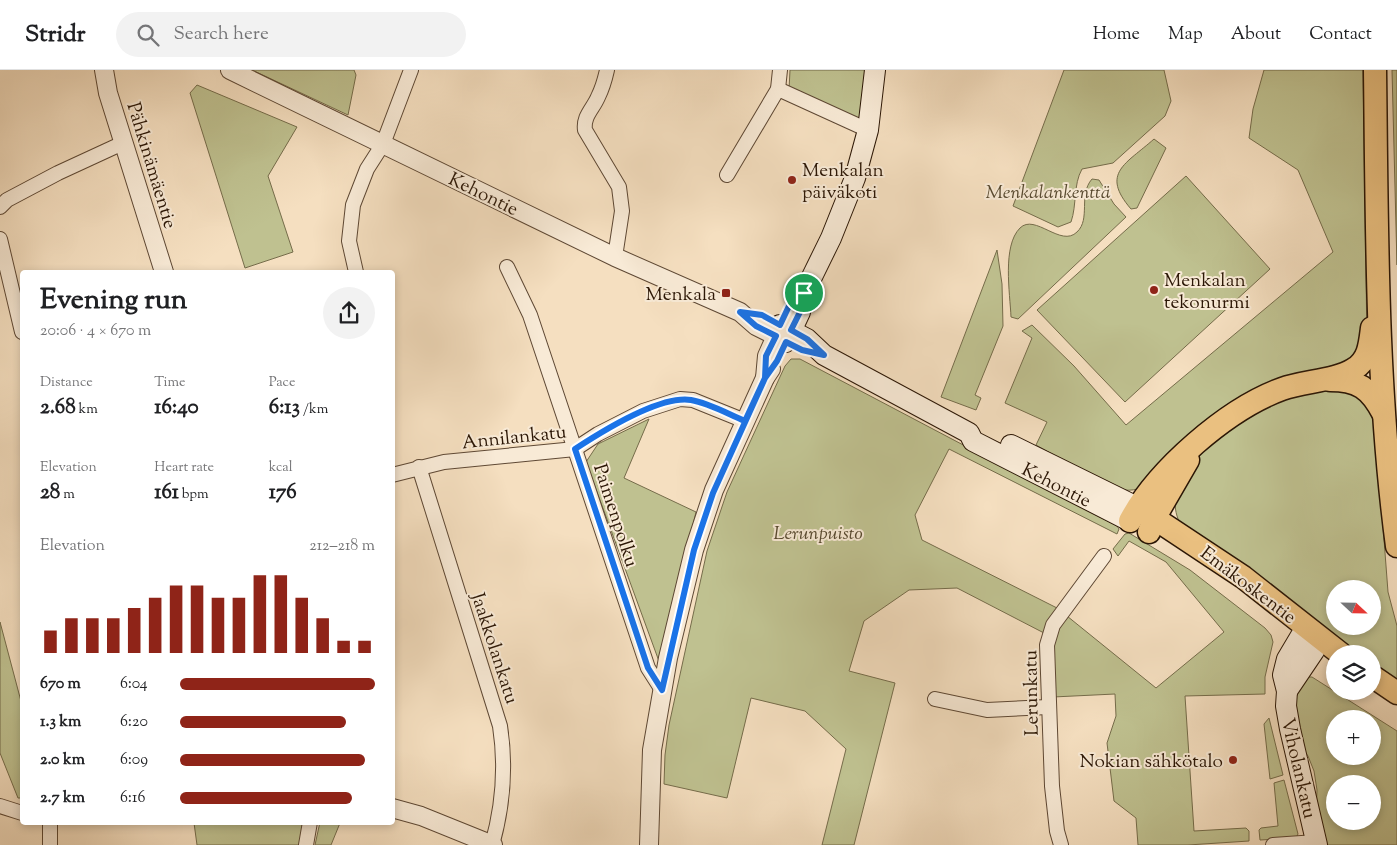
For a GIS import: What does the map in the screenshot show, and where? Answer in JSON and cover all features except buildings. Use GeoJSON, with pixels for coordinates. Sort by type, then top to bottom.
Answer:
{"type":"FeatureCollection","features":[{"type":"Feature","properties":{"kind":"main road"},"geometry":{"type":"LineString","coordinates":[[783,333],[800,312],[804,293],[839,219],[858,166],[868,130],[875,70]]}},
{"type":"Feature","properties":{"kind":"main road"},"geometry":{"type":"LineString","coordinates":[[1375,70],[1378,283],[1383,413],[1397,546]]}},
{"type":"Feature","properties":{"kind":"main road"},"geometry":{"type":"LineString","coordinates":[[1143,519],[1198,443],[1224,420],[1265,395],[1299,383],[1353,370],[1360,364],[1366,356],[1370,343],[1378,283]]}},
{"type":"Feature","properties":{"kind":"main road","name":"Kehontie"},"geometry":{"type":"LineString","coordinates":[[783,333],[807,339],[824,355],[969,433],[976,431],[984,433],[1143,519]]}},
{"type":"Feature","properties":{"kind":"main road"},"geometry":{"type":"LineString","coordinates":[[1321,379],[1340,380],[1358,384],[1372,394],[1383,413]]}},
{"type":"Feature","properties":{"kind":"main road","name":"Emäkoskentie"},"geometry":{"type":"LineString","coordinates":[[1143,519],[1252,601],[1310,639],[1326,647]]}},
{"type":"Feature","properties":{"kind":"main road","name":"Emäkoskentie"},"geometry":{"type":"LineString","coordinates":[[1310,639],[1326,656]]}},
{"type":"Feature","properties":{"kind":"main road","name":"Viholankatu"},"geometry":{"type":"LineString","coordinates":[[1310,639],[1287,659],[1283,668],[1290,729],[1317,843]]}},
{"type":"Feature","properties":{"kind":"main road"},"geometry":{"type":"LineString","coordinates":[[1381,682],[1397,693]]}},
{"type":"Feature","properties":{"kind":"main road"},"geometry":{"type":"LineString","coordinates":[[1381,695],[1397,705]]}},
{"type":"Feature","properties":{"kind":"street","name":"Pähkinämäentie"},"geometry":{"type":"LineString","coordinates":[[104,70],[108,93],[163,270]]}},
{"type":"Feature","properties":{"kind":"street","name":"Kehontie"},"geometry":{"type":"LineString","coordinates":[[230,70],[615,257],[740,312],[762,315],[783,333]]}},
{"type":"Feature","properties":{"kind":"street"},"geometry":{"type":"LineString","coordinates":[[356,270],[349,241],[353,205],[367,169],[383,144],[411,70]]}},
{"type":"Feature","properties":{"kind":"street"},"geometry":{"type":"LineString","coordinates":[[607,70],[598,98],[588,112],[584,123],[585,130],[620,187],[622,211],[615,257]]}},
{"type":"Feature","properties":{"kind":"street"},"geometry":{"type":"LineString","coordinates":[[727,176],[778,89],[780,70]]}},
{"type":"Feature","properties":{"kind":"street"},"geometry":{"type":"LineString","coordinates":[[778,89],[868,130]]}},
{"type":"Feature","properties":{"kind":"street"},"geometry":{"type":"LineString","coordinates":[[0,207],[7,200],[58,173],[123,143]]}},
{"type":"Feature","properties":{"kind":"street"},"geometry":{"type":"LineString","coordinates":[[0,239],[20,324]]}},
{"type":"Feature","properties":{"kind":"street","name":"Paimenpolku"},"geometry":{"type":"LineString","coordinates":[[507,267],[530,315],[648,668],[662,690]]}},
{"type":"Feature","properties":{"kind":"street"},"geometry":{"type":"LineString","coordinates":[[649,845],[652,750],[662,690],[694,550],[714,490],[765,378],[777,361],[783,333]]}},
{"type":"Feature","properties":{"kind":"street","name":"Annilankatu"},"geometry":{"type":"LineString","coordinates":[[395,474],[419,467],[471,458],[575,449],[598,434],[643,411],[680,399],[693,400],[745,421]]}},
{"type":"Feature","properties":{"kind":"street","name":"Jaakkolankatu"},"geometry":{"type":"LineString","coordinates":[[419,467],[500,726],[504,748],[500,812],[493,845]]}},
{"type":"Feature","properties":{"kind":"street","name":"Lerunkatu"},"geometry":{"type":"LineString","coordinates":[[1061,845],[1057,831],[1052,786],[1047,645],[1053,625],[1104,556]]}},
{"type":"Feature","properties":{"kind":"street"},"geometry":{"type":"LineString","coordinates":[[935,699],[987,710],[1048,707]]}},
{"type":"Feature","properties":{"kind":"street"},"geometry":{"type":"LineString","coordinates":[[0,806],[20,812]]}},
{"type":"Feature","properties":{"kind":"street"},"geometry":{"type":"LineString","coordinates":[[395,809],[421,816],[493,845]]}},
{"type":"Feature","properties":{"kind":"street"},"geometry":{"type":"LineString","coordinates":[[50,825],[50,845]]}},
{"type":"Feature","properties":{"kind":"street"},"geometry":{"type":"LineString","coordinates":[[306,845],[309,825]]}},
{"type":"Feature","properties":{"kind":"street"},"geometry":{"type":"LineString","coordinates":[[1273,845],[1317,843]]}},
{"type":"Feature","properties":{"kind":"green space"},"geometry":{"type":"Polygon","coordinates":[[[252,70],[354,70],[356,75],[348,115],[252,70]]]}},
{"type":"Feature","properties":{"kind":"green space"},"geometry":{"type":"Polygon","coordinates":[[[790,70],[867,70],[860,121],[789,90],[790,70]]]}},
{"type":"Feature","properties":{"kind":"green space","name":"Menkalankenttä"},"geometry":{"type":"Polygon","coordinates":[[[1064,70],[1164,70],[1171,101],[1165,116],[1113,163],[1082,169],[1077,182],[1071,222],[1058,227],[1013,206],[1064,70]]]}},
{"type":"Feature","properties":{"kind":"green space"},"geometry":{"type":"Polygon","coordinates":[[[1264,70],[1363,70],[1367,344],[1351,361],[1292,376],[1138,489],[1125,490],[1113,487],[1036,445],[1047,422],[1005,403],[1032,338],[1022,331],[1032,325],[1074,366],[1126,425],[1333,252],[1298,170],[1249,138],[1253,109],[1264,70]]]}},
{"type":"Feature","properties":{"kind":"green space"},"geometry":{"type":"Polygon","coordinates":[[[1392,70],[1397,70],[1397,265],[1392,70]]]}},
{"type":"Feature","properties":{"kind":"green space"},"geometry":{"type":"Polygon","coordinates":[[[197,85],[297,127],[268,176],[293,252],[245,268],[190,93],[197,85]]]}},
{"type":"Feature","properties":{"kind":"green space"},"geometry":{"type":"Polygon","coordinates":[[[1154,139],[1166,148],[1137,208],[1131,209],[1122,197],[1117,178],[1120,170],[1126,163],[1154,139]]]}},
{"type":"Feature","properties":{"kind":"green space","name":"Menkalan tekonurmi"},"geometry":{"type":"Polygon","coordinates":[[[1186,176],[1270,269],[1125,402],[1037,310],[1186,176]]]}},
{"type":"Feature","properties":{"kind":"green space"},"geometry":{"type":"Polygon","coordinates":[[[1092,179],[1099,180],[1114,204],[1126,217],[1018,319],[1011,317],[1008,270],[1014,236],[1020,228],[1026,225],[1040,227],[1063,236],[1071,236],[1077,232],[1083,220],[1086,192],[1092,179]]]}},
{"type":"Feature","properties":{"kind":"green space"},"geometry":{"type":"Polygon","coordinates":[[[997,250],[1002,284],[1003,326],[975,395],[981,398],[976,410],[941,397],[997,250]]]}},
{"type":"Feature","properties":{"kind":"green space","name":"Lerunpuisto"},"geometry":{"type":"Polygon","coordinates":[[[791,359],[800,359],[1117,526],[1119,529],[1117,534],[949,449],[915,515],[922,540],[1059,609],[1044,633],[957,588],[909,590],[864,621],[849,671],[895,683],[854,845],[822,845],[846,749],[805,711],[751,698],[727,798],[664,784],[669,725],[707,551],[727,492],[785,366],[791,359]]]}},
{"type":"Feature","properties":{"kind":"green space"},"geometry":{"type":"Polygon","coordinates":[[[1334,384],[1364,395],[1375,421],[1388,592],[1397,626],[1397,683],[1381,671],[1381,645],[1346,645],[1333,635],[1381,635],[1381,580],[1326,580],[1326,629],[1264,582],[1180,523],[1176,509],[1176,495],[1181,481],[1200,455],[1256,408],[1334,384]]]}},
{"type":"Feature","properties":{"kind":"green space"},"geometry":{"type":"Polygon","coordinates":[[[649,419],[624,478],[696,512],[660,664],[586,462],[598,444],[649,419]]]}},
{"type":"Feature","properties":{"kind":"green space"},"geometry":{"type":"Polygon","coordinates":[[[1129,533],[1190,570],[1265,628],[1271,635],[1273,642],[1265,677],[1265,694],[1185,696],[1194,831],[1246,828],[1249,831],[1249,841],[1188,845],[1138,845],[1136,818],[1114,801],[1107,743],[1116,716],[1115,694],[1053,697],[1053,636],[1067,616],[1156,688],[1224,632],[1166,562],[1129,541],[1118,556],[1113,549],[1125,534],[1129,533]]]}},
{"type":"Feature","properties":{"kind":"green space"},"geometry":{"type":"Polygon","coordinates":[[[0,622],[20,697],[20,798],[18,798],[0,753],[0,622]]]}},
{"type":"Feature","properties":{"kind":"green space"},"geometry":{"type":"Polygon","coordinates":[[[1306,677],[1312,677],[1326,686],[1326,700],[1348,700],[1364,710],[1326,710],[1326,765],[1381,765],[1381,721],[1397,731],[1397,845],[1324,845],[1316,815],[1317,790],[1314,771],[1308,756],[1298,742],[1295,702],[1297,689],[1306,677]]]}},
{"type":"Feature","properties":{"kind":"green space"},"geometry":{"type":"Polygon","coordinates":[[[1269,718],[1283,775],[1270,779],[1264,724],[1269,718]]]}},
{"type":"Feature","properties":{"kind":"green space"},"geometry":{"type":"Polygon","coordinates":[[[1284,780],[1298,834],[1296,838],[1260,840],[1259,830],[1261,828],[1278,826],[1274,783],[1284,780]]]}},
{"type":"Feature","properties":{"kind":"green space"},"geometry":{"type":"Polygon","coordinates":[[[194,825],[305,825],[301,845],[197,845],[194,825]]]}},
{"type":"Feature","properties":{"kind":"green space"},"geometry":{"type":"Polygon","coordinates":[[[319,825],[339,825],[331,845],[315,845],[319,825]]]}},
{"type":"Feature","properties":{"kind":"place","name":"Menkalan päiväkoti"},"geometry":{"type":"Point","coordinates":[792,180]}},
{"type":"Feature","properties":{"kind":"place","name":"Menkalan tekonurmi"},"geometry":{"type":"Point","coordinates":[1154,290]}},
{"type":"Feature","properties":{"kind":"place","name":"Menkala"},"geometry":{"type":"Point","coordinates":[726,293]}},
{"type":"Feature","properties":{"kind":"place","name":"Nokian sähkötalo"},"geometry":{"type":"Point","coordinates":[1233,760]}},
{"type":"Feature","properties":{"kind":"route"},"geometry":{"type":"LineString","coordinates":[[804,293],[789,306],[780,325],[762,315],[740,312],[756,326],[776,336],[766,356],[765,378],[745,421],[693,400],[680,399],[668,401],[643,411],[598,434],[575,449],[648,668],[662,690],[694,550],[714,490],[765,378],[777,361],[786,342],[802,350],[824,355],[807,339],[791,330],[800,312],[804,293]]}}]}
